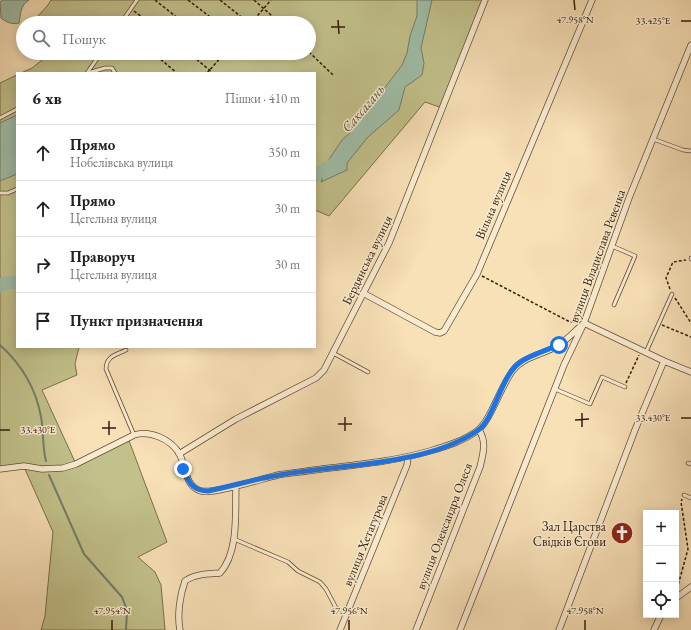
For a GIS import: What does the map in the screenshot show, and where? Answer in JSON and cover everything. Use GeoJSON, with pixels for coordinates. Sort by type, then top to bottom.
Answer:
{"type":"FeatureCollection","features":[{"type":"Feature","properties":{"kind":"street","name":"Бердянська вулиця"},"geometry":{"type":"LineString","coordinates":[[180,454],[236,419],[316,378],[324,370],[389,243],[485,0]]}},
{"type":"Feature","properties":{"kind":"street","name":"Вільна вулиця"},"geometry":{"type":"LineString","coordinates":[[363,292],[435,332],[440,333],[444,331],[476,274],[592,0]]}},
{"type":"Feature","properties":{"kind":"street","name":"вулиця Владислава Ревенка"},"geometry":{"type":"LineString","coordinates":[[460,630],[564,365],[584,323],[653,139],[691,44]]}},
{"type":"Feature","properties":{"kind":"street"},"geometry":{"type":"LineString","coordinates":[[0,469],[24,466],[42,469],[63,468],[76,464],[134,435],[144,433],[158,436],[173,446],[180,454],[183,469],[188,479],[196,489],[208,491],[236,486],[279,475],[408,457],[458,442],[479,430],[487,418],[509,375],[519,364],[559,345],[584,323],[664,361],[691,372]]}},
{"type":"Feature","properties":{"kind":"street"},"geometry":{"type":"LineString","coordinates":[[559,630],[635,430],[664,361]]}},
{"type":"Feature","properties":{"kind":"street","name":"вулиця Олександра Олеся"},"geometry":{"type":"LineString","coordinates":[[416,630],[480,467],[484,447],[483,439],[479,430]]}},
{"type":"Feature","properties":{"kind":"street","name":"вулиця Хетагурова"},"geometry":{"type":"LineString","coordinates":[[340,630],[407,465],[408,457]]}},
{"type":"Feature","properties":{"kind":"street"},"geometry":{"type":"LineString","coordinates":[[180,630],[179,614],[184,581],[197,575],[220,573],[226,566],[234,539],[236,486]]}},
{"type":"Feature","properties":{"kind":"street"},"geometry":{"type":"LineString","coordinates":[[679,596],[691,587]]}},
{"type":"Feature","properties":{"kind":"street"},"geometry":{"type":"LineString","coordinates":[[654,630],[660,618]]}},
{"type":"Feature","properties":{"kind":"lane"},"geometry":{"type":"LineString","coordinates":[[126,16],[137,0]]}},
{"type":"Feature","properties":{"kind":"lane"},"geometry":{"type":"LineString","coordinates":[[88,72],[96,60]]}},
{"type":"Feature","properties":{"kind":"lane"},"geometry":{"type":"LineString","coordinates":[[91,72],[105,68],[112,68],[114,72]]}},
{"type":"Feature","properties":{"kind":"lane"},"geometry":{"type":"LineString","coordinates":[[0,118],[16,110]]}},
{"type":"Feature","properties":{"kind":"lane"},"geometry":{"type":"LineString","coordinates":[[653,139],[683,150],[691,151]]}},
{"type":"Feature","properties":{"kind":"lane"},"geometry":{"type":"LineString","coordinates":[[0,193],[8,193],[16,189]]}},
{"type":"Feature","properties":{"kind":"lane"},"geometry":{"type":"LineString","coordinates":[[612,246],[635,256],[614,305]]}},
{"type":"Feature","properties":{"kind":"lane"},"geometry":{"type":"LineString","coordinates":[[643,351],[659,324],[672,294]]}},
{"type":"Feature","properties":{"kind":"lane"},"geometry":{"type":"LineString","coordinates":[[126,350],[109,357],[106,363],[106,369],[134,435]]}},
{"type":"Feature","properties":{"kind":"lane"},"geometry":{"type":"LineString","coordinates":[[333,353],[368,372]]}},
{"type":"Feature","properties":{"kind":"lane"},"geometry":{"type":"LineString","coordinates":[[555,389],[590,404],[602,377],[624,387]]}},
{"type":"Feature","properties":{"kind":"lane"},"geometry":{"type":"LineString","coordinates":[[684,495],[691,498]]}},
{"type":"Feature","properties":{"kind":"lane"},"geometry":{"type":"LineString","coordinates":[[234,539],[288,562],[298,571],[320,582],[326,589],[336,608],[347,613]]}},
{"type":"Feature","properties":{"kind":"path"},"geometry":{"type":"LineString","coordinates":[[156,0],[175,16]]}},
{"type":"Feature","properties":{"kind":"path"},"geometry":{"type":"LineString","coordinates":[[188,0],[209,16]]}},
{"type":"Feature","properties":{"kind":"path"},"geometry":{"type":"LineString","coordinates":[[220,0],[241,16]]}},
{"type":"Feature","properties":{"kind":"path"},"geometry":{"type":"LineString","coordinates":[[254,0],[273,16]]}},
{"type":"Feature","properties":{"kind":"path"},"geometry":{"type":"LineString","coordinates":[[257,16],[271,0]]}},
{"type":"Feature","properties":{"kind":"path"},"geometry":{"type":"LineString","coordinates":[[131,8],[141,16]]}},
{"type":"Feature","properties":{"kind":"path"},"geometry":{"type":"LineString","coordinates":[[316,59],[333,75]]}},
{"type":"Feature","properties":{"kind":"path"},"geometry":{"type":"LineString","coordinates":[[162,60],[176,72]]}},
{"type":"Feature","properties":{"kind":"path"},"geometry":{"type":"LineString","coordinates":[[198,60],[210,70],[218,60]]}},
{"type":"Feature","properties":{"kind":"path"},"geometry":{"type":"LineString","coordinates":[[691,259],[673,262],[666,278],[672,294],[691,323]]}},
{"type":"Feature","properties":{"kind":"path"},"geometry":{"type":"LineString","coordinates":[[476,274],[570,322],[584,323]]}},
{"type":"Feature","properties":{"kind":"path"},"geometry":{"type":"LineString","coordinates":[[659,324],[691,337]]}},
{"type":"Feature","properties":{"kind":"path"},"geometry":{"type":"LineString","coordinates":[[624,387],[643,351]]}},
{"type":"Feature","properties":{"kind":"path"},"geometry":{"type":"LineString","coordinates":[[679,582],[688,549],[681,502],[684,495]]}},
{"type":"Feature","properties":{"kind":"shaded area"},"geometry":{"type":"Polygon","coordinates":[[[2,0],[29,0],[22,7],[20,16],[16,16],[16,24],[14,24],[1,18],[0,2],[2,0]]]}},
{"type":"Feature","properties":{"kind":"shaded area"},"geometry":{"type":"Polygon","coordinates":[[[51,0],[485,0],[442,108],[425,102],[329,216],[316,210],[316,72],[23,72],[32,68],[42,60],[316,60],[316,16],[38,16],[51,0]]]}},
{"type":"Feature","properties":{"kind":"shaded area"},"geometry":{"type":"Polygon","coordinates":[[[417,0],[432,0],[421,48],[424,63],[422,75],[405,87],[399,110],[368,137],[347,163],[347,170],[321,182],[328,161],[342,140],[350,133],[362,115],[402,65],[407,53],[410,36],[417,16],[417,0]]]}},
{"type":"Feature","properties":{"kind":"shaded area"},"geometry":{"type":"Polygon","coordinates":[[[16,75],[16,348],[79,348],[75,364],[77,375],[42,390],[76,464],[128,438],[167,542],[138,557],[155,572],[161,585],[165,630],[41,630],[45,616],[53,532],[24,467],[0,469],[0,83],[16,75]]]}},
{"type":"Feature","properties":{"kind":"shaded area"},"geometry":{"type":"Polygon","coordinates":[[[16,115],[16,174],[0,181],[0,123],[16,115]]]}},
{"type":"Feature","properties":{"kind":"waterway","name":"Саксагань"},"geometry":{"type":"LineString","coordinates":[[316,174],[339,161]]}},
{"type":"Feature","properties":{"kind":"waterway","name":"Саксагань"},"geometry":{"type":"LineString","coordinates":[[0,286],[5,283],[16,282]]}},
{"type":"Feature","properties":{"kind":"waterway"},"geometry":{"type":"LineString","coordinates":[[0,345],[8,352],[21,369],[31,387],[39,407],[46,461]]}},
{"type":"Feature","properties":{"kind":"waterway"},"geometry":{"type":"LineString","coordinates":[[49,475],[84,554],[122,597],[127,610],[126,630]]}},
{"type":"Feature","properties":{"kind":"place","name":"Зал Царства Свідків Єгови"},"geometry":{"type":"Point","coordinates":[622,533]}},
{"type":"Feature","properties":{"kind":"route"},"geometry":{"type":"LineString","coordinates":[[183,469],[188,479],[196,489],[208,491],[236,486],[279,475],[408,457],[445,447],[458,442],[479,430],[513,369],[530,358],[559,345]]}}]}
